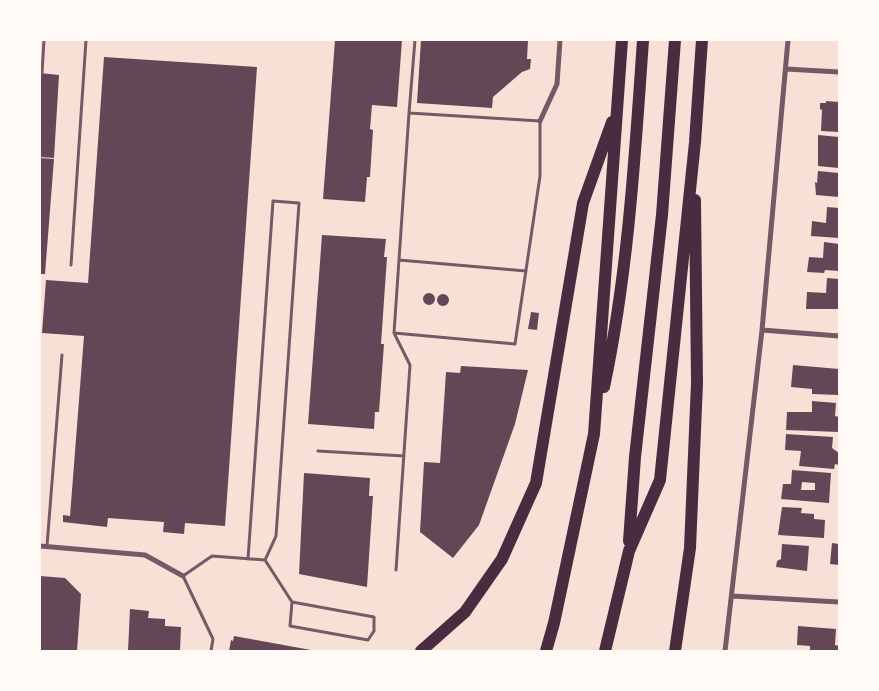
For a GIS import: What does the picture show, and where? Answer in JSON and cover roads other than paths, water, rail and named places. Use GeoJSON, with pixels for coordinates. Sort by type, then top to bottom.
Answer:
{"type":"FeatureCollection","features":[{"type":"Feature","properties":{"kind":"highway"},"geometry":{"type":"LineString","coordinates":[[594,434],[622,40]]}},
{"type":"Feature","properties":{"kind":"highway"},"geometry":{"type":"LineString","coordinates":[[546,651],[554,623],[616,327],[637,127],[643,40]]}},
{"type":"Feature","properties":{"kind":"highway"},"geometry":{"type":"LineString","coordinates":[[605,651],[629,551],[635,456],[662,215],[675,40]]}},
{"type":"Feature","properties":{"kind":"highway"},"geometry":{"type":"LineString","coordinates":[[629,551],[660,480],[694,142],[702,40]]}},
{"type":"Feature","properties":{"kind":"highway"},"geometry":{"type":"LineString","coordinates":[[421,651],[465,612],[502,559],[536,482],[583,203],[617,108]]}},
{"type":"Feature","properties":{"kind":"highway"},"geometry":{"type":"LineString","coordinates":[[675,651],[690,548],[696,402],[694,142]]}},
{"type":"Feature","properties":{"kind":"street"},"geometry":{"type":"LineString","coordinates":[[540,121],[557,84],[560,40]]}},
{"type":"Feature","properties":{"kind":"street"},"geometry":{"type":"LineString","coordinates":[[725,651],[762,330],[788,40]]}},
{"type":"Feature","properties":{"kind":"street"},"geometry":{"type":"LineString","coordinates":[[786,69],[839,72]]}},
{"type":"Feature","properties":{"kind":"street"},"geometry":{"type":"LineString","coordinates":[[762,330],[839,336]]}},
{"type":"Feature","properties":{"kind":"street"},"geometry":{"type":"LineString","coordinates":[[40,546],[145,555],[183,576]]}},
{"type":"Feature","properties":{"kind":"street"},"geometry":{"type":"LineString","coordinates":[[732,596],[839,602]]}},
{"type":"Feature","properties":{"kind":"lane"},"geometry":{"type":"LineString","coordinates":[[42,73],[44,40]]}},
{"type":"Feature","properties":{"kind":"lane"},"geometry":{"type":"LineString","coordinates":[[71,265],[86,40]]}},
{"type":"Feature","properties":{"kind":"lane"},"geometry":{"type":"LineString","coordinates":[[396,570],[410,365],[394,333],[415,40]]}},
{"type":"Feature","properties":{"kind":"lane"},"geometry":{"type":"LineString","coordinates":[[394,333],[515,344],[540,176],[540,121],[409,113]]}},
{"type":"Feature","properties":{"kind":"lane"},"geometry":{"type":"LineString","coordinates":[[248,559],[273,201],[299,202],[276,536],[265,560]]}},
{"type":"Feature","properties":{"kind":"lane"},"geometry":{"type":"LineString","coordinates":[[399,260],[526,271]]}},
{"type":"Feature","properties":{"kind":"lane"},"geometry":{"type":"LineString","coordinates":[[47,547],[62,355]]}},
{"type":"Feature","properties":{"kind":"lane"},"geometry":{"type":"LineString","coordinates":[[318,451],[404,456]]}},
{"type":"Feature","properties":{"kind":"lane"},"geometry":{"type":"LineString","coordinates":[[211,651],[212,639],[183,576],[212,556],[265,560]]}},
{"type":"Feature","properties":{"kind":"lane"},"geometry":{"type":"LineString","coordinates":[[265,560],[292,602],[290,626],[368,640],[374,631],[374,617],[292,602]]}}]}
